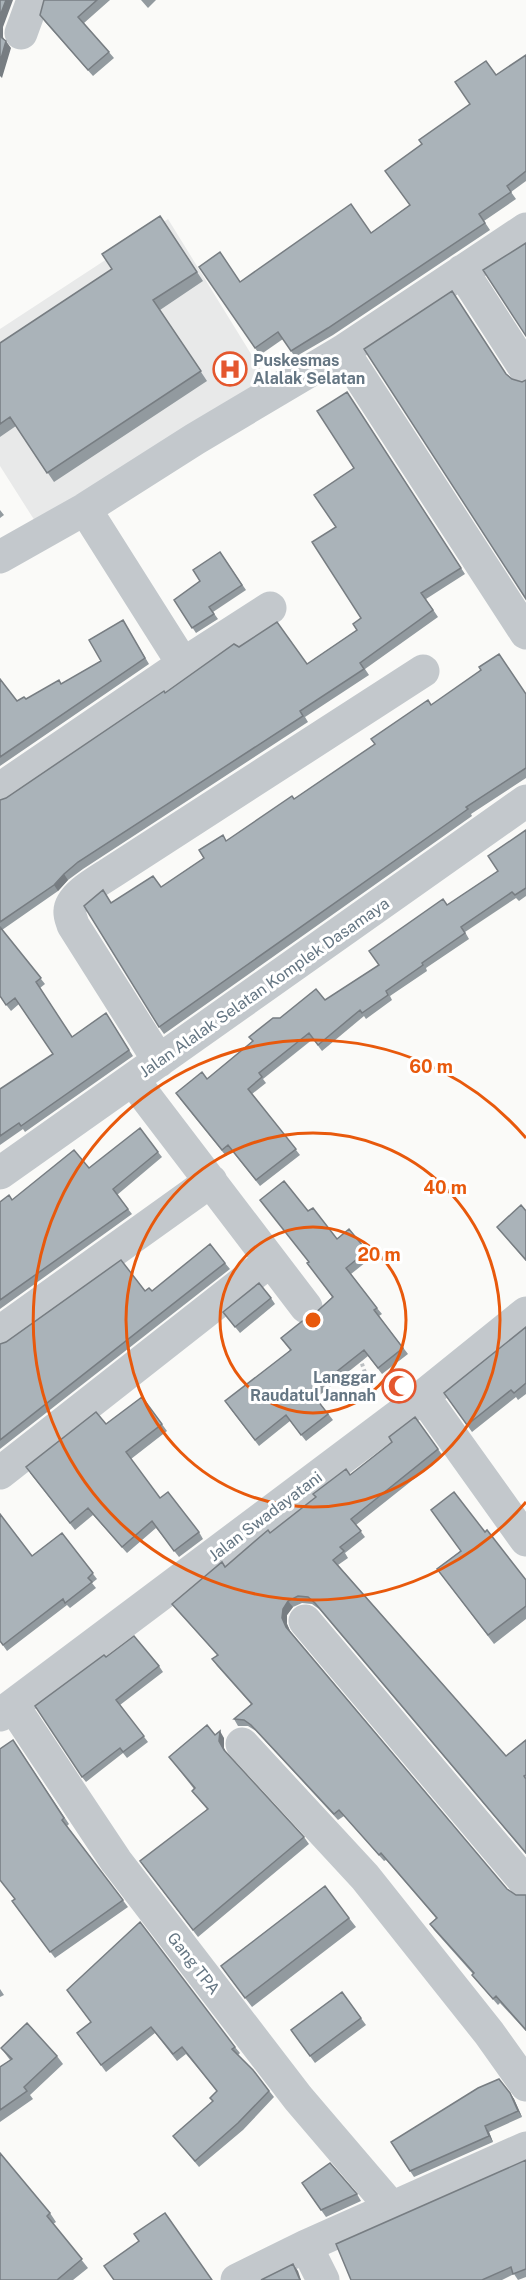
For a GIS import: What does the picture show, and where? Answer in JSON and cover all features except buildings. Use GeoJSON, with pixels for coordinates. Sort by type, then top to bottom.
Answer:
{"type":"FeatureCollection","features":[{"type":"Feature","properties":{"kind":"street"},"geometry":{"type":"LineString","coordinates":[[21,33],[33,0]]}},
{"type":"Feature","properties":{"kind":"street"},"geometry":{"type":"LineString","coordinates":[[0,557],[85,509],[195,439],[343,351],[526,229]]}},
{"type":"Feature","properties":{"kind":"street"},"geometry":{"type":"LineString","coordinates":[[462,271],[526,370]]}},
{"type":"Feature","properties":{"kind":"street"},"geometry":{"type":"LineString","coordinates":[[343,351],[526,633]]}},
{"type":"Feature","properties":{"kind":"street"},"geometry":{"type":"LineString","coordinates":[[85,509],[183,664]]}},
{"type":"Feature","properties":{"kind":"street"},"geometry":{"type":"LineString","coordinates":[[0,789],[183,664],[270,608]]}},
{"type":"Feature","properties":{"kind":"street"},"geometry":{"type":"LineString","coordinates":[[159,1060],[73,925],[69,911],[72,902],[87,888],[423,671]]}},
{"type":"Feature","properties":{"kind":"street","name":"Jalan Alalak Selatan Komplek Dasamaya"},"geometry":{"type":"LineString","coordinates":[[0,1173],[526,801]]}},
{"type":"Feature","properties":{"kind":"street"},"geometry":{"type":"LineString","coordinates":[[133,1080],[306,1307]]}},
{"type":"Feature","properties":{"kind":"street"},"geometry":{"type":"LineString","coordinates":[[0,1332],[211,1182]]}},
{"type":"Feature","properties":{"kind":"street"},"geometry":{"type":"LineString","coordinates":[[0,1473],[270,1261]]}},
{"type":"Feature","properties":{"kind":"street","name":"Jalan Swadayatani"},"geometry":{"type":"LineString","coordinates":[[6,1711],[397,1418],[526,1313]]}},
{"type":"Feature","properties":{"kind":"street"},"geometry":{"type":"LineString","coordinates":[[423,1396],[526,1540]]}},
{"type":"Feature","properties":{"kind":"street"},"geometry":{"type":"LineString","coordinates":[[305,1621],[526,1883]]}},
{"type":"Feature","properties":{"kind":"street","name":"Gang TPA"},"geometry":{"type":"LineString","coordinates":[[6,1711],[116,1861],[298,2098],[392,2208]]}},
{"type":"Feature","properties":{"kind":"street"},"geometry":{"type":"LineString","coordinates":[[242,1744],[365,1877],[482,2024],[526,2085]]}},
{"type":"Feature","properties":{"kind":"street"},"geometry":{"type":"LineString","coordinates":[[237,2280],[306,2246],[526,2148]]}},
{"type":"Feature","properties":{"kind":"street"},"geometry":{"type":"LineString","coordinates":[[306,2246],[324,2280]]}},
{"type":"Feature","properties":{"kind":"path"},"geometry":{"type":"LineString","coordinates":[[359,1356],[370,1387],[397,1418]]}},
{"type":"Feature","properties":{"kind":"shaded area"},"geometry":{"type":"Polygon","coordinates":[[[168,219],[269,383],[40,529],[0,466],[0,437],[16,426],[118,278],[0,357],[0,329],[168,219]]]}},
{"type":"Feature","properties":{"kind":"place","name":"Puskesmas Alalak Selatan"},"geometry":{"type":"Point","coordinates":[230,369]}},
{"type":"Feature","properties":{"kind":"place","name":"Langgar Raudatul Jannah"},"geometry":{"type":"Point","coordinates":[399,1386]}}]}
